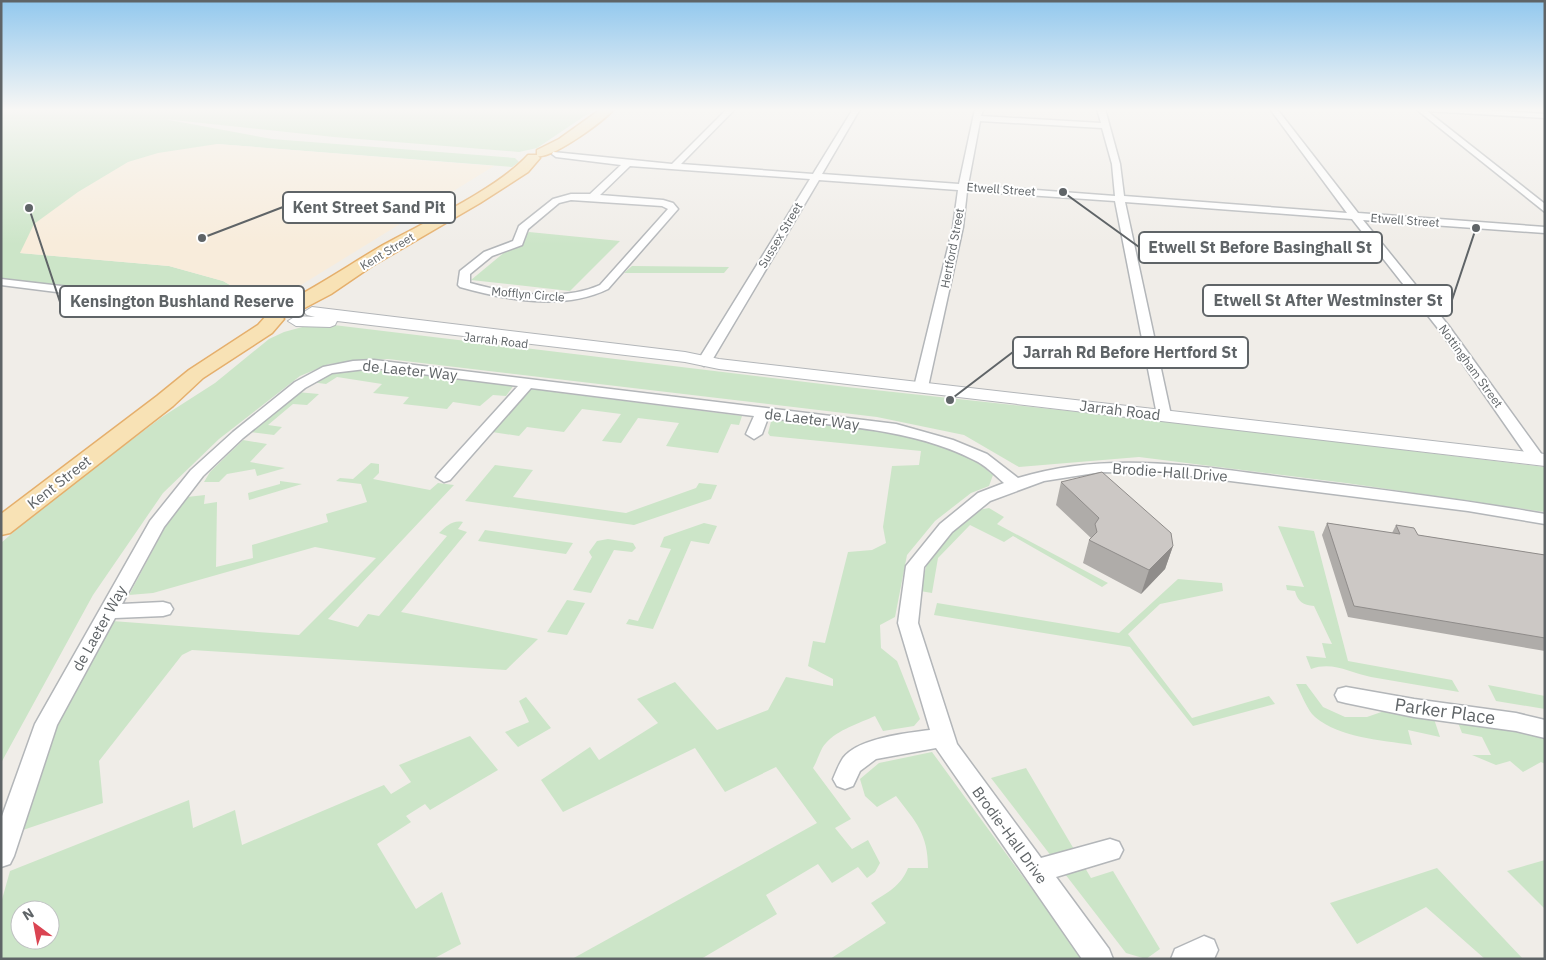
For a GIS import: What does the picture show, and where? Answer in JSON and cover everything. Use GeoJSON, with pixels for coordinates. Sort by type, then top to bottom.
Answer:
{"type":"FeatureCollection","features":[{"type":"Feature","properties":{"kind":"main road","name":"Kent Street"},"geometry":{"type":"LineString","coordinates":[[296,316],[325,290],[373,258],[476,200],[549,154]]}},
{"type":"Feature","properties":{"kind":"main road","name":"Kent Street"},"geometry":{"type":"LineString","coordinates":[[1,527],[164,401],[203,383],[263,337],[535,165],[549,154]]}},
{"type":"Feature","properties":{"kind":"street","name":"Etwell Street"},"geometry":{"type":"LineString","coordinates":[[549,154],[628,163],[1545,230]]}},
{"type":"Feature","properties":{"kind":"street"},"geometry":{"type":"LineString","coordinates":[[674,166],[687,154]]}},
{"type":"Feature","properties":{"kind":"street","name":"Sussex Street"},"geometry":{"type":"LineString","coordinates":[[699,361],[829,154]]}},
{"type":"Feature","properties":{"kind":"street","name":"Hertford Street"},"geometry":{"type":"LineString","coordinates":[[921,387],[958,227],[969,154]]}},
{"type":"Feature","properties":{"kind":"street"},"geometry":{"type":"LineString","coordinates":[[1113,154],[1142,315],[1164,415]]}},
{"type":"Feature","properties":{"kind":"street","name":"Nottingham Street"},"geometry":{"type":"LineString","coordinates":[[1306,154],[1353,216],[1444,328],[1541,459]]}},
{"type":"Feature","properties":{"kind":"street"},"geometry":{"type":"LineString","coordinates":[[1475,154],[1545,209]]}},
{"type":"Feature","properties":{"kind":"street"},"geometry":{"type":"LineString","coordinates":[[592,197],[628,163]]}},
{"type":"Feature","properties":{"kind":"street","name":"Mofflyn Circle"},"geometry":{"type":"LineString","coordinates":[[571,197],[592,197],[659,202],[670,205],[673,209],[604,286],[594,292],[559,298],[488,291],[464,285],[464,273],[488,254],[518,243],[523,228],[556,201],[571,197]]}},
{"type":"Feature","properties":{"kind":"street"},"geometry":{"type":"LineString","coordinates":[[1,282],[199,306]]}},
{"type":"Feature","properties":{"kind":"street","name":"Jarrah Road"},"geometry":{"type":"LineString","coordinates":[[296,316],[682,362],[699,361],[1541,459]]}},
{"type":"Feature","properties":{"kind":"street","name":"de Laeter Way"},"geometry":{"type":"LineString","coordinates":[[1,856],[46,724],[156,525],[197,473],[238,435],[313,376],[345,366],[374,364],[896,429],[922,435],[981,457],[1016,484]]}},
{"type":"Feature","properties":{"kind":"street"},"geometry":{"type":"LineString","coordinates":[[444,476],[528,383]]}},
{"type":"Feature","properties":{"kind":"street"},"geometry":{"type":"LineString","coordinates":[[754,434],[763,413]]}},
{"type":"Feature","properties":{"kind":"street","name":"Brodie-Hall Drive"},"geometry":{"type":"LineString","coordinates":[[1099,959],[947,748],[908,622],[915,566],[946,528],[984,497],[1016,484],[1070,470],[1101,467],[1142,467],[1468,506],[1545,519]]}},
{"type":"Feature","properties":{"kind":"street"},"geometry":{"type":"LineString","coordinates":[[108,611],[163,609]]}},
{"type":"Feature","properties":{"kind":"street","name":"Parker Place"},"geometry":{"type":"LineString","coordinates":[[1346,694],[1414,708],[1516,722],[1545,729]]}},
{"type":"Feature","properties":{"kind":"street"},"geometry":{"type":"LineString","coordinates":[[845,779],[852,764],[869,752],[909,743],[944,738]]}},
{"type":"Feature","properties":{"kind":"street"},"geometry":{"type":"LineString","coordinates":[[1036,871],[1110,850]]}},
{"type":"Feature","properties":{"kind":"green space"},"geometry":{"type":"Polygon","coordinates":[[[1,154],[199,154],[20,253],[169,266],[223,281],[267,306],[1,282],[1,154]]]}},
{"type":"Feature","properties":{"kind":"green space"},"geometry":{"type":"Polygon","coordinates":[[[343,154],[461,154],[515,158],[519,162],[512,167],[343,154]]]}},
{"type":"Feature","properties":{"kind":"green space"},"geometry":{"type":"Polygon","coordinates":[[[529,232],[620,241],[570,291],[471,280],[529,232]]]}},
{"type":"Feature","properties":{"kind":"green space"},"geometry":{"type":"Polygon","coordinates":[[[632,266],[729,267],[724,273],[624,273],[632,266]]]}},
{"type":"Feature","properties":{"kind":"green space"},"geometry":{"type":"Polygon","coordinates":[[[317,323],[847,387],[1180,423],[1545,467],[1545,512],[1346,483],[1139,457],[1019,467],[964,435],[877,417],[388,359],[329,364],[300,376],[219,439],[163,493],[93,595],[1,763],[1,543],[42,507],[162,417],[215,383],[269,339],[284,332],[317,323]]]}},
{"type":"Feature","properties":{"kind":"green space"},"geometry":{"type":"Polygon","coordinates":[[[353,368],[514,385],[506,396],[493,395],[480,406],[453,402],[447,409],[403,404],[409,397],[373,393],[382,384],[337,377],[326,384],[311,382],[327,374],[353,368]]]}},
{"type":"Feature","properties":{"kind":"green space"},"geometry":{"type":"Polygon","coordinates":[[[531,389],[742,416],[739,425],[731,424],[718,453],[666,446],[679,423],[638,418],[621,443],[602,441],[621,414],[582,409],[564,432],[527,427],[519,436],[492,432],[531,389]]]}},
{"type":"Feature","properties":{"kind":"green space"},"geometry":{"type":"Polygon","coordinates":[[[297,392],[319,394],[307,405],[293,404],[268,425],[282,427],[274,435],[250,432],[297,392]]]}},
{"type":"Feature","properties":{"kind":"green space"},"geometry":{"type":"Polygon","coordinates":[[[772,418],[858,427],[918,438],[946,447],[972,459],[993,475],[989,486],[971,493],[935,521],[907,555],[895,617],[880,625],[881,648],[897,661],[920,719],[914,726],[883,731],[875,716],[849,727],[836,734],[826,743],[813,768],[851,819],[835,828],[852,849],[868,840],[880,863],[875,872],[867,878],[858,867],[832,883],[818,864],[766,895],[777,914],[701,959],[572,959],[817,823],[776,767],[725,792],[695,748],[563,812],[541,780],[590,747],[599,760],[658,723],[637,699],[675,682],[717,730],[768,710],[786,677],[833,686],[833,679],[808,666],[813,641],[825,643],[848,552],[872,550],[886,543],[883,527],[892,466],[919,465],[921,451],[770,436],[768,433],[772,418]]]}},
{"type":"Feature","properties":{"kind":"green space"},"geometry":{"type":"Polygon","coordinates":[[[243,440],[267,444],[250,462],[285,468],[257,476],[255,469],[227,474],[219,482],[204,482],[210,472],[243,440]]]}},
{"type":"Feature","properties":{"kind":"green space"},"geometry":{"type":"Polygon","coordinates":[[[371,463],[379,464],[379,473],[373,479],[430,490],[438,483],[454,485],[328,619],[358,627],[368,614],[379,616],[447,536],[439,533],[450,524],[463,522],[458,529],[467,532],[401,612],[538,639],[506,670],[192,650],[182,655],[99,761],[103,803],[20,831],[53,729],[112,621],[299,635],[376,558],[315,547],[153,593],[129,595],[164,529],[187,497],[205,495],[204,504],[217,502],[216,567],[253,558],[252,545],[328,522],[326,514],[367,502],[361,484],[336,481],[340,478],[353,479],[371,463]]]}},
{"type":"Feature","properties":{"kind":"green space"},"geometry":{"type":"Polygon","coordinates":[[[495,465],[533,470],[513,497],[626,513],[696,488],[699,483],[717,485],[711,499],[634,525],[465,501],[495,465]]]}},
{"type":"Feature","properties":{"kind":"green space"},"geometry":{"type":"Polygon","coordinates":[[[280,481],[302,484],[249,500],[248,493],[280,484],[280,481]]]}},
{"type":"Feature","properties":{"kind":"green space"},"geometry":{"type":"Polygon","coordinates":[[[989,508],[1004,517],[997,524],[1108,583],[1102,587],[1013,536],[1004,542],[970,525],[938,558],[932,593],[920,591],[928,559],[954,529],[978,510],[989,508]]]}},
{"type":"Feature","properties":{"kind":"green space"},"geometry":{"type":"Polygon","coordinates":[[[704,523],[717,526],[709,544],[691,541],[653,629],[626,624],[629,619],[638,621],[671,549],[660,547],[664,537],[704,523]]]}},
{"type":"Feature","properties":{"kind":"green space"},"geometry":{"type":"Polygon","coordinates":[[[1278,526],[1314,531],[1348,661],[1452,680],[1459,692],[1371,677],[1341,668],[1327,666],[1311,669],[1306,656],[1326,658],[1322,643],[1332,644],[1314,606],[1302,602],[1295,591],[1287,590],[1286,585],[1304,587],[1278,526]]]}},
{"type":"Feature","properties":{"kind":"green space"},"geometry":{"type":"Polygon","coordinates":[[[485,530],[573,543],[566,554],[478,541],[485,530]]]}},
{"type":"Feature","properties":{"kind":"green space"},"geometry":{"type":"Polygon","coordinates":[[[608,539],[633,543],[636,548],[632,552],[614,550],[591,593],[573,590],[592,557],[589,552],[597,541],[608,539]]]}},
{"type":"Feature","properties":{"kind":"green space"},"geometry":{"type":"Polygon","coordinates":[[[1178,579],[1222,583],[1223,591],[1160,604],[1128,634],[1192,718],[1269,696],[1275,704],[1193,726],[1130,647],[934,615],[937,603],[1119,633],[1178,579]]]}},
{"type":"Feature","properties":{"kind":"green space"},"geometry":{"type":"Polygon","coordinates":[[[567,600],[585,603],[567,635],[547,632],[567,600]]]}},
{"type":"Feature","properties":{"kind":"green space"},"geometry":{"type":"Polygon","coordinates":[[[1296,684],[1306,684],[1323,707],[1345,717],[1367,717],[1393,708],[1433,716],[1440,737],[1408,730],[1412,745],[1361,737],[1336,730],[1312,714],[1296,684]]]}},
{"type":"Feature","properties":{"kind":"green space"},"geometry":{"type":"Polygon","coordinates":[[[1488,685],[1545,696],[1545,709],[1496,701],[1488,685]]]}},
{"type":"Feature","properties":{"kind":"green space"},"geometry":{"type":"Polygon","coordinates":[[[526,697],[551,728],[518,747],[505,732],[529,722],[519,701],[526,697]]]}},
{"type":"Feature","properties":{"kind":"green space"},"geometry":{"type":"Polygon","coordinates":[[[1457,720],[1545,734],[1545,764],[1541,762],[1523,772],[1510,761],[1496,765],[1472,755],[1491,755],[1482,737],[1462,733],[1457,720]]]}},
{"type":"Feature","properties":{"kind":"green space"},"geometry":{"type":"Polygon","coordinates":[[[470,736],[498,770],[430,810],[425,804],[406,816],[411,822],[377,844],[416,909],[442,892],[461,944],[433,959],[1,959],[1,903],[10,871],[189,800],[193,828],[235,810],[242,845],[384,785],[391,794],[411,782],[399,765],[470,736]]]}},
{"type":"Feature","properties":{"kind":"green space"},"geometry":{"type":"Polygon","coordinates":[[[932,752],[1083,959],[830,959],[886,923],[871,903],[902,880],[908,868],[928,868],[926,846],[920,829],[903,805],[896,796],[877,807],[865,796],[860,779],[879,763],[932,752]]]}},
{"type":"Feature","properties":{"kind":"green space"},"geometry":{"type":"Polygon","coordinates":[[[1026,768],[1091,878],[1113,871],[1160,949],[1146,959],[1126,953],[991,778],[1026,768]]]}},
{"type":"Feature","properties":{"kind":"green space"},"geometry":{"type":"Polygon","coordinates":[[[1545,860],[1545,909],[1507,871],[1545,860]]]}},
{"type":"Feature","properties":{"kind":"green space"},"geometry":{"type":"Polygon","coordinates":[[[1437,868],[1523,959],[1485,959],[1426,907],[1357,944],[1330,903],[1437,868]]]}},
{"type":"Feature","properties":{"kind":"sand"},"geometry":{"type":"Polygon","coordinates":[[[155,154],[340,154],[494,166],[267,306],[223,281],[169,266],[20,253],[34,224],[78,192],[128,162],[155,154]]]}},
{"type":"Feature","properties":{"kind":"building"},"geometry":{"type":"Polygon","coordinates":[[[1102,472],[1171,533],[1173,546],[1149,570],[1089,540],[1097,532],[1095,524],[1099,518],[1061,482],[1102,472]]]}},
{"type":"Feature","properties":{"kind":"building"},"geometry":{"type":"Polygon","coordinates":[[[1327,523],[1400,534],[1396,525],[1414,528],[1418,535],[1545,555],[1545,638],[1354,606],[1327,523]]]}},
{"type":"Feature","properties":{"kind":"place","name":"Etwell St Before Basinghall St"},"geometry":{"type":"Point","coordinates":[1063,192]}},
{"type":"Feature","properties":{"kind":"place","name":"Kensington Bushland Reserve"},"geometry":{"type":"Point","coordinates":[29,208]}},
{"type":"Feature","properties":{"kind":"place","name":"Etwell St After Westminster St"},"geometry":{"type":"Point","coordinates":[1476,228]}},
{"type":"Feature","properties":{"kind":"place","name":"Kent Street Sand Pit"},"geometry":{"type":"Point","coordinates":[202,238]}},
{"type":"Feature","properties":{"kind":"place","name":"Jarrah Rd Before Hertford St"},"geometry":{"type":"Point","coordinates":[950,400]}}]}
